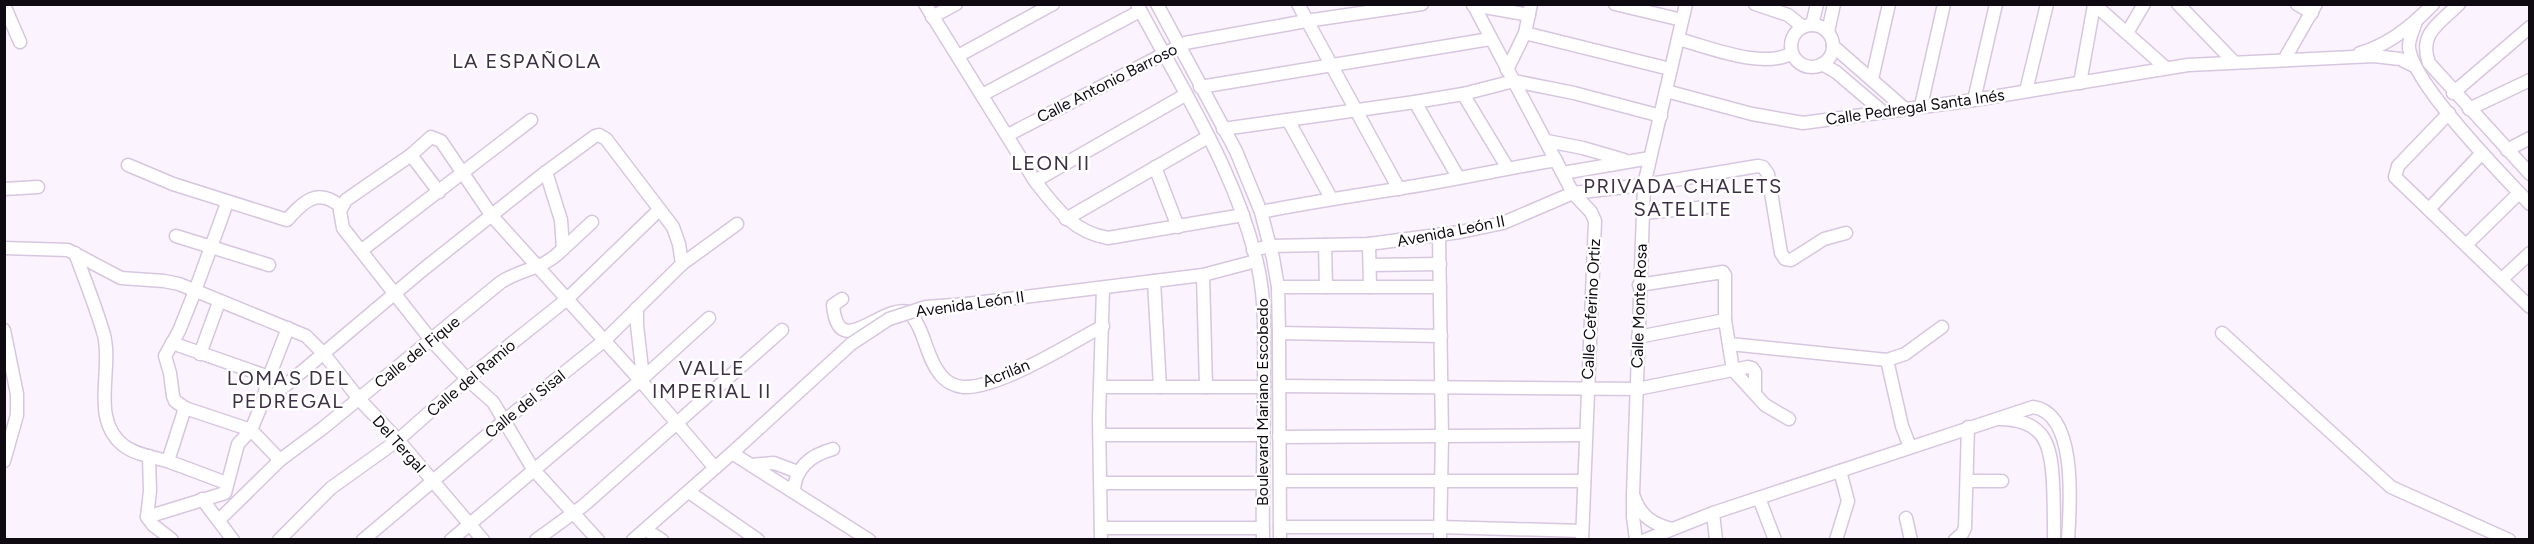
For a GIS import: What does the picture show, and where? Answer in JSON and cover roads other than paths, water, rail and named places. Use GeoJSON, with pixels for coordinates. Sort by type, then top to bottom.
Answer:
{"type":"FeatureCollection","features":[{"type":"Feature","properties":{"kind":"street"},"geometry":{"type":"LineString","coordinates":[[925,4],[1035,181],[1066,219],[1089,234],[1108,238],[1243,215]]}},
{"type":"Feature","properties":{"kind":"street"},"geometry":{"type":"LineString","coordinates":[[932,17],[956,4]]}},
{"type":"Feature","properties":{"kind":"street"},"geometry":{"type":"LineString","coordinates":[[958,56],[1053,4]]}},
{"type":"Feature","properties":{"kind":"street","name":"Boulevard Mariano Escobedo"},"geometry":{"type":"LineString","coordinates":[[1157,4],[1236,151],[1261,212],[1270,246],[1278,287],[1280,333],[1280,533]]}},
{"type":"Feature","properties":{"kind":"street"},"geometry":{"type":"LineString","coordinates":[[1298,4],[1399,189]]}},
{"type":"Feature","properties":{"kind":"street","name":"Calle Antonio Barroso"},"geometry":{"type":"LineString","coordinates":[[1008,135],[1163,53],[1201,39],[1422,4]]}},
{"type":"Feature","properties":{"kind":"street"},"geometry":{"type":"LineString","coordinates":[[1615,4],[1682,20]]}},
{"type":"Feature","properties":{"kind":"street","name":"Calle Monte Rosa"},"geometry":{"type":"LineString","coordinates":[[1636,540],[1633,494],[1644,186],[1686,4]]}},
{"type":"Feature","properties":{"kind":"street"},"geometry":{"type":"LineString","coordinates":[[1755,4],[1788,15],[1808,26],[1821,27],[1828,32]]}},
{"type":"Feature","properties":{"kind":"street"},"geometry":{"type":"LineString","coordinates":[[1817,4],[1808,26],[1794,35],[1791,47],[1792,53],[1801,64],[1815,67],[1822,64],[1832,53],[1833,46],[1828,32],[1834,4]]}},
{"type":"Feature","properties":{"kind":"street"},"geometry":{"type":"LineString","coordinates":[[1872,79],[1889,4]]}},
{"type":"Feature","properties":{"kind":"street"},"geometry":{"type":"LineString","coordinates":[[1921,106],[1944,4]]}},
{"type":"Feature","properties":{"kind":"street"},"geometry":{"type":"LineString","coordinates":[[1974,100],[1996,4]]}},
{"type":"Feature","properties":{"kind":"street"},"geometry":{"type":"LineString","coordinates":[[2026,91],[2048,4]]}},
{"type":"Feature","properties":{"kind":"street"},"geometry":{"type":"LineString","coordinates":[[2127,33],[2144,4]]}},
{"type":"Feature","properties":{"kind":"street"},"geometry":{"type":"LineString","coordinates":[[2178,4],[2234,62]]}},
{"type":"Feature","properties":{"kind":"street"},"geometry":{"type":"LineString","coordinates":[[2284,60],[2314,9],[2297,4]]}},
{"type":"Feature","properties":{"kind":"street"},"geometry":{"type":"LineString","coordinates":[[2348,57],[2386,43],[2416,21],[2433,4]]}},
{"type":"Feature","properties":{"kind":"street"},"geometry":{"type":"LineString","coordinates":[[2459,4],[2428,35],[2425,51],[2429,63],[2529,174]]}},
{"type":"Feature","properties":{"kind":"street"},"geometry":{"type":"LineString","coordinates":[[1473,5],[1530,10],[1525,33],[1507,70]]}},
{"type":"Feature","properties":{"kind":"street","name":"Calle Ceferino Ortiz"},"geometry":{"type":"LineString","coordinates":[[1473,5],[1573,193],[1591,212],[1595,221],[1582,535]]}},
{"type":"Feature","properties":{"kind":"street"},"geometry":{"type":"LineString","coordinates":[[2094,5],[2166,68]]}},
{"type":"Feature","properties":{"kind":"street"},"geometry":{"type":"LineString","coordinates":[[2080,83],[2094,5]]}},
{"type":"Feature","properties":{"kind":"street"},"geometry":{"type":"LineString","coordinates":[[4,6],[20,42]]}},
{"type":"Feature","properties":{"kind":"street"},"geometry":{"type":"LineString","coordinates":[[982,95],[1138,8]]}},
{"type":"Feature","properties":{"kind":"street","name":"Boulevard Mariano Escobedo"},"geometry":{"type":"LineString","coordinates":[[1138,8],[1208,137],[1243,215],[1255,256],[1263,305],[1263,534]]}},
{"type":"Feature","properties":{"kind":"street"},"geometry":{"type":"LineString","coordinates":[[2416,21],[2409,45],[2414,66],[2436,98],[2529,204]]}},
{"type":"Feature","properties":{"kind":"street"},"geometry":{"type":"LineString","coordinates":[[2454,93],[2529,27]]}},
{"type":"Feature","properties":{"kind":"street"},"geometry":{"type":"LineString","coordinates":[[1525,33],[1670,69]]}},
{"type":"Feature","properties":{"kind":"street"},"geometry":{"type":"LineString","coordinates":[[1200,87],[1490,39]]}},
{"type":"Feature","properties":{"kind":"street"},"geometry":{"type":"LineString","coordinates":[[1678,39],[1759,59],[1778,60],[1792,53]]}},
{"type":"Feature","properties":{"kind":"street"},"geometry":{"type":"LineString","coordinates":[[1833,46],[1904,108]]}},
{"type":"Feature","properties":{"kind":"street","name":"Calle Pedregal Santa Inés"},"geometry":{"type":"LineString","coordinates":[[1666,91],[1760,116],[1803,123],[1974,100],[2166,68],[2234,62],[2374,56],[2400,59],[2414,66]]}},
{"type":"Feature","properties":{"kind":"street"},"geometry":{"type":"LineString","coordinates":[[1822,64],[1836,72],[1883,112]]}},
{"type":"Feature","properties":{"kind":"street"},"geometry":{"type":"LineString","coordinates":[[2469,109],[2529,80]]}},
{"type":"Feature","properties":{"kind":"street"},"geometry":{"type":"LineString","coordinates":[[1223,129],[1464,94],[1514,81],[1574,93],[1661,116]]}},
{"type":"Feature","properties":{"kind":"street"},"geometry":{"type":"LineString","coordinates":[[1035,181],[1185,94]]}},
{"type":"Feature","properties":{"kind":"street"},"geometry":{"type":"LineString","coordinates":[[1464,94],[1507,167]]}},
{"type":"Feature","properties":{"kind":"street"},"geometry":{"type":"LineString","coordinates":[[1415,102],[1458,177]]}},
{"type":"Feature","properties":{"kind":"street"},"geometry":{"type":"LineString","coordinates":[[2449,113],[2401,163],[2394,174],[2402,186],[2467,244],[2529,307]]}},
{"type":"Feature","properties":{"kind":"street"},"geometry":{"type":"LineString","coordinates":[[362,250],[531,120]]}},
{"type":"Feature","properties":{"kind":"street"},"geometry":{"type":"LineString","coordinates":[[1288,120],[1331,198]]}},
{"type":"Feature","properties":{"kind":"street"},"geometry":{"type":"LineString","coordinates":[[261,406],[425,268],[546,172],[591,138],[599,135],[610,144],[677,236],[682,264]]}},
{"type":"Feature","properties":{"kind":"street"},"geometry":{"type":"LineString","coordinates":[[341,207],[352,195],[435,137],[441,141],[492,216],[540,267],[566,300],[641,379],[715,468]]}},
{"type":"Feature","properties":{"kind":"street"},"geometry":{"type":"LineString","coordinates":[[1066,219],[1208,137]]}},
{"type":"Feature","properties":{"kind":"street"},"geometry":{"type":"LineString","coordinates":[[2507,150],[2529,138]]}},
{"type":"Feature","properties":{"kind":"street"},"geometry":{"type":"LineString","coordinates":[[1547,141],[1583,148],[1626,161]]}},
{"type":"Feature","properties":{"kind":"street"},"geometry":{"type":"LineString","coordinates":[[2429,209],[2482,153]]}},
{"type":"Feature","properties":{"kind":"street"},"geometry":{"type":"LineString","coordinates":[[411,155],[439,192]]}},
{"type":"Feature","properties":{"kind":"street"},"geometry":{"type":"LineString","coordinates":[[1563,173],[1650,158]]}},
{"type":"Feature","properties":{"kind":"street"},"geometry":{"type":"LineString","coordinates":[[1261,212],[1556,160]]}},
{"type":"Feature","properties":{"kind":"street"},"geometry":{"type":"LineString","coordinates":[[128,165],[173,184],[287,220],[306,201],[320,197],[332,198],[341,207],[343,228],[432,340],[467,379],[493,402],[533,469],[598,540]]}},
{"type":"Feature","properties":{"kind":"street","name":"Avenida León II"},"geometry":{"type":"LineString","coordinates":[[732,453],[851,344],[889,319],[926,307],[1203,275],[1255,256],[1270,246],[1369,244],[1439,235],[1503,223],[1573,193],[1644,186],[1750,166],[1763,167],[1769,181],[1781,253],[1785,259],[1791,260],[1824,239],[1846,232]]}},
{"type":"Feature","properties":{"kind":"street"},"geometry":{"type":"LineString","coordinates":[[1155,167],[1178,227]]}},
{"type":"Feature","properties":{"kind":"street"},"geometry":{"type":"LineString","coordinates":[[546,172],[561,220],[563,249]]}},
{"type":"Feature","properties":{"kind":"street"},"geometry":{"type":"LineString","coordinates":[[4,189],[38,188]]}},
{"type":"Feature","properties":{"kind":"street"},"geometry":{"type":"LineString","coordinates":[[2467,244],[2519,193]]}},
{"type":"Feature","properties":{"kind":"street"},"geometry":{"type":"LineString","coordinates":[[227,202],[195,291],[165,356],[173,396],[175,401],[185,408],[251,430],[280,460]]}},
{"type":"Feature","properties":{"kind":"street"},"geometry":{"type":"LineString","coordinates":[[1642,213],[1708,207]]}},
{"type":"Feature","properties":{"kind":"street","name":"Calle del Ramio"},"geometry":{"type":"LineString","coordinates":[[279,540],[331,488],[398,440],[467,379],[566,300],[659,210]]}},
{"type":"Feature","properties":{"kind":"street","name":"Calle del Fique"},"geometry":{"type":"LineString","coordinates":[[219,520],[280,460],[359,399],[501,282],[518,273],[540,267],[592,222]]}},
{"type":"Feature","properties":{"kind":"street","name":"Calle del Sisal"},"geometry":{"type":"LineString","coordinates":[[363,540],[505,420],[605,340],[682,264],[737,224]]}},
{"type":"Feature","properties":{"kind":"street"},"geometry":{"type":"LineString","coordinates":[[1439,235],[1442,387],[1440,533]]}},
{"type":"Feature","properties":{"kind":"street"},"geometry":{"type":"LineString","coordinates":[[176,236],[269,265]]}},
{"type":"Feature","properties":{"kind":"street"},"geometry":{"type":"LineString","coordinates":[[1369,244],[1370,287]]}},
{"type":"Feature","properties":{"kind":"street"},"geometry":{"type":"LineString","coordinates":[[1325,245],[1326,287]]}},
{"type":"Feature","properties":{"kind":"street","name":"Del Tergal"},"geometry":{"type":"LineString","coordinates":[[4,248],[56,248],[75,253],[121,278],[179,284],[306,336],[324,354],[359,399],[471,523],[483,540]]}},
{"type":"Feature","properties":{"kind":"street"},"geometry":{"type":"LineString","coordinates":[[75,253],[105,341],[106,367],[103,395],[107,417],[120,443],[227,487]]}},
{"type":"Feature","properties":{"kind":"street"},"geometry":{"type":"LineString","coordinates":[[2502,279],[2529,253]]}},
{"type":"Feature","properties":{"kind":"street"},"geometry":{"type":"LineString","coordinates":[[1370,265],[1440,264]]}},
{"type":"Feature","properties":{"kind":"street"},"geometry":{"type":"LineString","coordinates":[[1640,285],[1723,272],[1725,275],[1725,320],[1733,370],[1765,405],[1789,419]]}},
{"type":"Feature","properties":{"kind":"street"},"geometry":{"type":"LineString","coordinates":[[1203,275],[1206,387]]}},
{"type":"Feature","properties":{"kind":"street"},"geometry":{"type":"LineString","coordinates":[[1154,282],[1160,387]]}},
{"type":"Feature","properties":{"kind":"street"},"geometry":{"type":"LineString","coordinates":[[1278,287],[1440,287]]}},
{"type":"Feature","properties":{"kind":"street"},"geometry":{"type":"LineString","coordinates":[[1103,288],[1100,435],[1101,534],[1263,534]]}},
{"type":"Feature","properties":{"kind":"street","name":"Acrilán"},"geometry":{"type":"LineString","coordinates":[[842,298],[833,305],[834,316],[838,325],[847,331],[858,331],[895,311],[905,311],[915,320],[940,374],[955,386],[966,387],[991,382],[1103,326]]}},
{"type":"Feature","properties":{"kind":"street"},"geometry":{"type":"LineString","coordinates":[[200,354],[219,302]]}},
{"type":"Feature","properties":{"kind":"street"},"geometry":{"type":"LineString","coordinates":[[637,308],[641,379]]}},
{"type":"Feature","properties":{"kind":"street"},"geometry":{"type":"LineString","coordinates":[[451,540],[641,379],[709,318]]}},
{"type":"Feature","properties":{"kind":"street"},"geometry":{"type":"LineString","coordinates":[[1638,337],[1725,320]]}},
{"type":"Feature","properties":{"kind":"street"},"geometry":{"type":"LineString","coordinates":[[1730,344],[1887,360],[1905,354],[1941,327]]}},
{"type":"Feature","properties":{"kind":"street"},"geometry":{"type":"LineString","coordinates":[[147,518],[222,494],[227,487],[238,444],[251,430],[261,406],[269,377],[288,328]]}},
{"type":"Feature","properties":{"kind":"street"},"geometry":{"type":"LineString","coordinates":[[4,330],[17,394],[15,426],[4,461]]}},
{"type":"Feature","properties":{"kind":"street"},"geometry":{"type":"LineString","coordinates":[[536,540],[574,513],[677,425],[782,330]]}},
{"type":"Feature","properties":{"kind":"street"},"geometry":{"type":"LineString","coordinates":[[1280,333],[1441,336]]}},
{"type":"Feature","properties":{"kind":"street"},"geometry":{"type":"LineString","coordinates":[[2222,333],[2391,487],[2509,540]]}},
{"type":"Feature","properties":{"kind":"street"},"geometry":{"type":"LineString","coordinates":[[172,343],[269,377]]}},
{"type":"Feature","properties":{"kind":"street"},"geometry":{"type":"LineString","coordinates":[[629,368],[639,348]]}},
{"type":"Feature","properties":{"kind":"street"},"geometry":{"type":"LineString","coordinates":[[1887,360],[1902,426],[1910,447]]}},
{"type":"Feature","properties":{"kind":"street"},"geometry":{"type":"LineString","coordinates":[[1280,386],[1637,389],[1733,370]]}},
{"type":"Feature","properties":{"kind":"street"},"geometry":{"type":"LineString","coordinates":[[1101,387],[1264,387]]}},
{"type":"Feature","properties":{"kind":"street"},"geometry":{"type":"LineString","coordinates":[[1645,540],[1713,513],[2033,406],[2049,412],[2062,435],[2068,459],[2068,540]]}},
{"type":"Feature","properties":{"kind":"street"},"geometry":{"type":"LineString","coordinates":[[168,461],[185,408]]}},
{"type":"Feature","properties":{"kind":"street"},"geometry":{"type":"LineString","coordinates":[[1992,419],[2019,420],[2035,428],[2046,441],[2052,459],[2054,540]]}},
{"type":"Feature","properties":{"kind":"street"},"geometry":{"type":"LineString","coordinates":[[2035,428],[2054,419]]}},
{"type":"Feature","properties":{"kind":"street"},"geometry":{"type":"LineString","coordinates":[[1955,540],[1965,528],[1968,428]]}},
{"type":"Feature","properties":{"kind":"street"},"geometry":{"type":"LineString","coordinates":[[1100,435],[1263,435]]}},
{"type":"Feature","properties":{"kind":"street"},"geometry":{"type":"LineString","coordinates":[[1280,437],[1585,435]]}},
{"type":"Feature","properties":{"kind":"street"},"geometry":{"type":"LineString","coordinates":[[794,491],[798,472],[812,456],[833,449]]}},
{"type":"Feature","properties":{"kind":"street"},"geometry":{"type":"LineString","coordinates":[[633,540],[732,453],[869,540]]}},
{"type":"Feature","properties":{"kind":"street"},"geometry":{"type":"LineString","coordinates":[[149,456],[150,491],[147,518],[172,540]]}},
{"type":"Feature","properties":{"kind":"street"},"geometry":{"type":"LineString","coordinates":[[751,465],[774,463],[798,472]]}},
{"type":"Feature","properties":{"kind":"street"},"geometry":{"type":"LineString","coordinates":[[1836,540],[1848,501],[1840,471]]}},
{"type":"Feature","properties":{"kind":"street"},"geometry":{"type":"LineString","coordinates":[[1280,481],[1584,481]]}},
{"type":"Feature","properties":{"kind":"street"},"geometry":{"type":"LineString","coordinates":[[1967,481],[2002,481]]}},
{"type":"Feature","properties":{"kind":"street"},"geometry":{"type":"LineString","coordinates":[[1102,483],[1263,483]]}},
{"type":"Feature","properties":{"kind":"street"},"geometry":{"type":"LineString","coordinates":[[689,492],[758,540]]}},
{"type":"Feature","properties":{"kind":"street"},"geometry":{"type":"LineString","coordinates":[[1633,494],[1643,515],[1652,522],[1672,529]]}},
{"type":"Feature","properties":{"kind":"street"},"geometry":{"type":"LineString","coordinates":[[1759,498],[1775,540]]}},
{"type":"Feature","properties":{"kind":"street"},"geometry":{"type":"LineString","coordinates":[[202,499],[231,538],[217,540]]}},
{"type":"Feature","properties":{"kind":"street"},"geometry":{"type":"LineString","coordinates":[[1713,513],[1716,540]]}},
{"type":"Feature","properties":{"kind":"street"},"geometry":{"type":"LineString","coordinates":[[1906,518],[1911,540]]}},
{"type":"Feature","properties":{"kind":"street"},"geometry":{"type":"LineString","coordinates":[[646,530],[662,540]]}},
{"type":"Feature","properties":{"kind":"street"},"geometry":{"type":"LineString","coordinates":[[1280,533],[1582,535]]}},
{"type":"Feature","properties":{"kind":"district","name":"LA ESPAÑOLA"},"geometry":{"type":"Point","coordinates":[527,61]}},
{"type":"Feature","properties":{"kind":"district","name":"LEON II"},"geometry":{"type":"Point","coordinates":[1051,163]}},
{"type":"Feature","properties":{"kind":"district","name":"PRIVADA CHALETS SATELITE"},"geometry":{"type":"Point","coordinates":[1683,198]}},
{"type":"Feature","properties":{"kind":"district","name":"VALLE IMPERIAL II"},"geometry":{"type":"Point","coordinates":[712,380]}},
{"type":"Feature","properties":{"kind":"district","name":"LOMAS DEL PEDREGAL"},"geometry":{"type":"Point","coordinates":[288,390]}}]}
